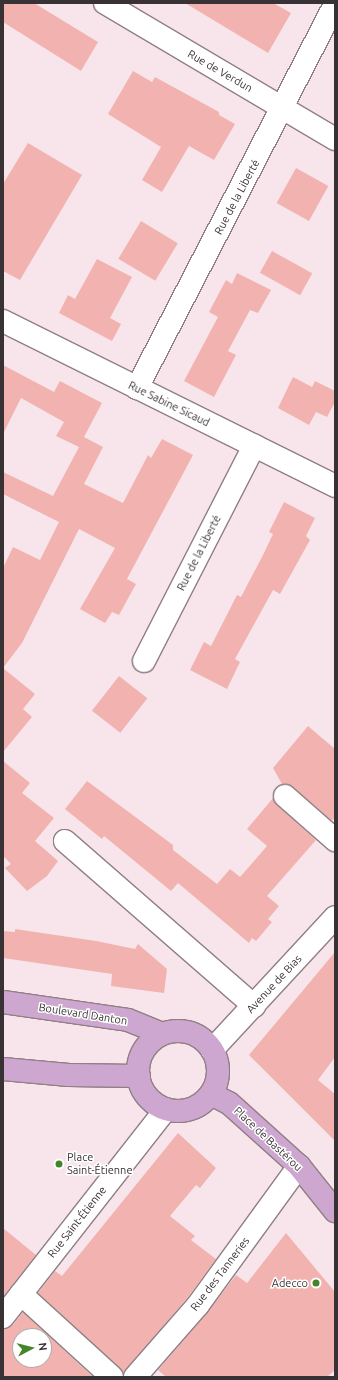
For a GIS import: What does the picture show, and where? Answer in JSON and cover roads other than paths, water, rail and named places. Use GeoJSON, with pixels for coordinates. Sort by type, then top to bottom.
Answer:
{"type":"FeatureCollection","features":[{"type":"Feature","properties":{"kind":"main road","name":"Boulevard Danton"},"geometry":{"type":"LineString","coordinates":[[3,1002],[128,1020],[162,1034]]}},
{"type":"Feature","properties":{"kind":"main road"},"geometry":{"type":"LineString","coordinates":[[173,1031],[196,1034],[212,1050],[218,1072],[210,1094],[202,1103],[190,1109],[166,1109],[148,1096],[139,1076],[139,1063],[143,1051],[162,1034],[173,1031]]}},
{"type":"Feature","properties":{"kind":"main road"},"geometry":{"type":"LineString","coordinates":[[3,1069],[69,1075],[139,1076]]}},
{"type":"Feature","properties":{"kind":"main road","name":"Place de Bastérou"},"geometry":{"type":"LineString","coordinates":[[210,1094],[229,1103],[299,1166],[335,1211]]}},
{"type":"Feature","properties":{"kind":"street","name":"Rue de Verdun"},"geometry":{"type":"LineString","coordinates":[[105,3],[335,138]]}},
{"type":"Feature","properties":{"kind":"street","name":"Rue de la Liberté"},"geometry":{"type":"LineString","coordinates":[[137,388],[284,108],[335,5]]}},
{"type":"Feature","properties":{"kind":"street","name":"Rue Sabine Sicaud"},"geometry":{"type":"LineString","coordinates":[[3,321],[335,486]]}},
{"type":"Feature","properties":{"kind":"street","name":"Rue de la Liberté"},"geometry":{"type":"LineString","coordinates":[[144,661],[254,446]]}},
{"type":"Feature","properties":{"kind":"street"},"geometry":{"type":"LineString","coordinates":[[285,796],[335,840]]}},
{"type":"Feature","properties":{"kind":"street"},"geometry":{"type":"LineString","coordinates":[[65,841],[254,1006]]}},
{"type":"Feature","properties":{"kind":"street","name":"Avenue de Bias"},"geometry":{"type":"LineString","coordinates":[[212,1050],[335,917]]}},
{"type":"Feature","properties":{"kind":"street","name":"Rue Saint-Étienne"},"geometry":{"type":"LineString","coordinates":[[3,1317],[166,1109]]}},
{"type":"Feature","properties":{"kind":"street","name":"Rue des Tanneries"},"geometry":{"type":"LineString","coordinates":[[135,1377],[198,1305],[299,1166]]}},
{"type":"Feature","properties":{"kind":"street"},"geometry":{"type":"LineString","coordinates":[[21,1294],[112,1377]]}},
{"type":"Feature","properties":{"kind":"place","name":"Place Saint-Étienne"},"geometry":{"type":"Point","coordinates":[59,1164]}},
{"type":"Feature","properties":{"kind":"place","name":"Adecco"},"geometry":{"type":"Point","coordinates":[316,1283]}}]}
